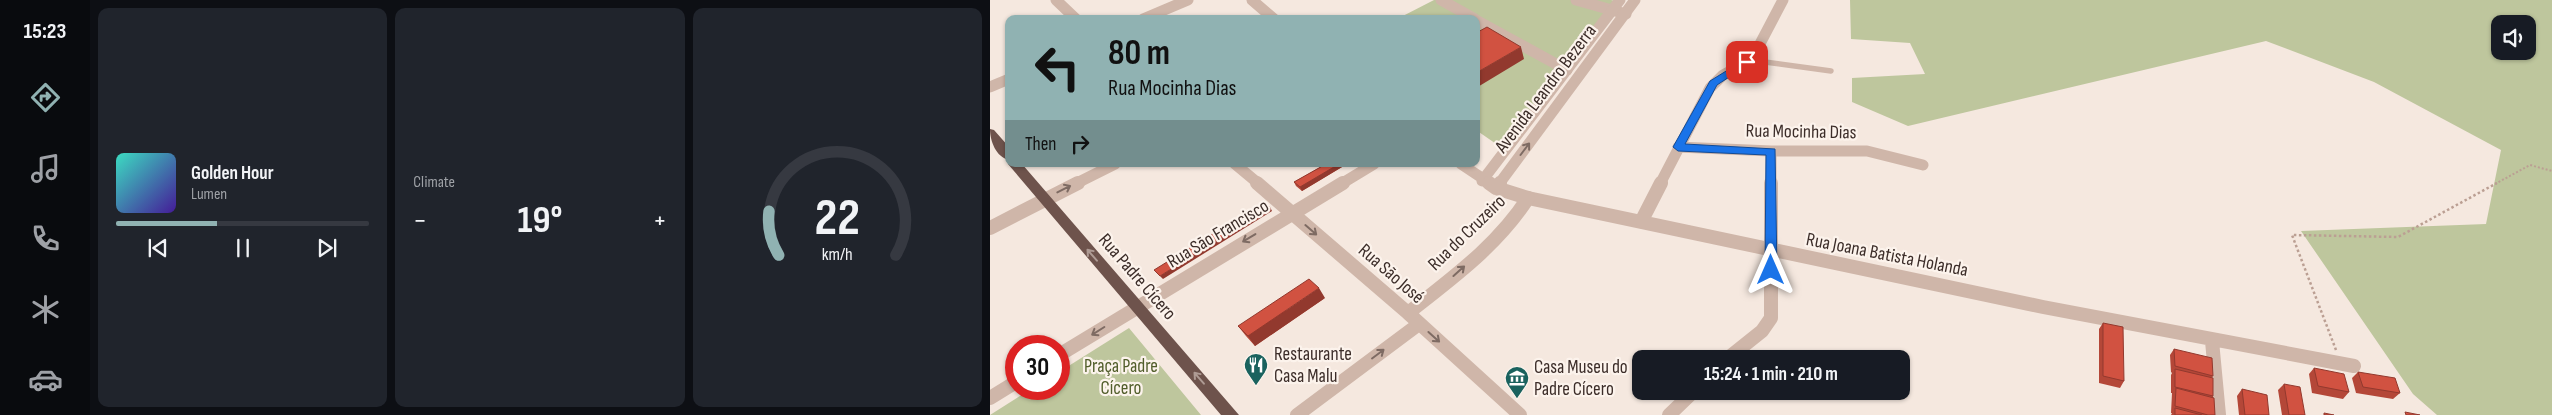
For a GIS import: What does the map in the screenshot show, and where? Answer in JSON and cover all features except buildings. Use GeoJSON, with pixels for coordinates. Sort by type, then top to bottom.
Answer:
{"type":"FeatureCollection","features":[{"type":"Feature","properties":{"kind":"highway"},"geometry":{"type":"LineString","coordinates":[[990,133],[1005,151]]}},
{"type":"Feature","properties":{"kind":"highway","name":"Rua Padre Cícero"},"geometry":{"type":"LineString","coordinates":[[1017,167],[1231,415]]}},
{"type":"Feature","properties":{"kind":"street"},"geometry":{"type":"LineString","coordinates":[[1056,0],[1072,15]]}},
{"type":"Feature","properties":{"kind":"street"},"geometry":{"type":"LineString","coordinates":[[1152,15],[1188,0]]}},
{"type":"Feature","properties":{"kind":"street"},"geometry":{"type":"LineString","coordinates":[[1252,0],[1269,15]]}},
{"type":"Feature","properties":{"kind":"street"},"geometry":{"type":"LineString","coordinates":[[1441,0],[1469,15]]}},
{"type":"Feature","properties":{"kind":"street"},"geometry":{"type":"LineString","coordinates":[[1576,0],[1626,14]]}},
{"type":"Feature","properties":{"kind":"street","name":"Avenida Leandro Bezerra"},"geometry":{"type":"LineString","coordinates":[[1482,181],[1620,0]]}},
{"type":"Feature","properties":{"kind":"street","name":"Avenida Leandro Bezerra"},"geometry":{"type":"LineString","coordinates":[[1496,188],[1635,0]]}},
{"type":"Feature","properties":{"kind":"street"},"geometry":{"type":"LineString","coordinates":[[1641,222],[1678,147],[1713,83],[1750,60],[1783,0]]}},
{"type":"Feature","properties":{"kind":"street"},"geometry":{"type":"LineString","coordinates":[[1480,21],[1567,70]]}},
{"type":"Feature","properties":{"kind":"street"},"geometry":{"type":"LineString","coordinates":[[990,88],[1005,81]]}},
{"type":"Feature","properties":{"kind":"street","name":"Rua Mocinha Dias"},"geometry":{"type":"LineString","coordinates":[[1678,147],[1771,152],[1867,151],[1922,165]]}},
{"type":"Feature","properties":{"kind":"street"},"geometry":{"type":"LineString","coordinates":[[1738,350],[1762,331],[1770,318],[1771,152]]}},
{"type":"Feature","properties":{"kind":"street"},"geometry":{"type":"LineString","coordinates":[[990,228],[1109,167]]}},
{"type":"Feature","properties":{"kind":"street","name":"Rua São José"},"geometry":{"type":"LineString","coordinates":[[1238,167],[1414,318],[1520,415]]}},
{"type":"Feature","properties":{"kind":"street","name":"Rua São Francisco"},"geometry":{"type":"LineString","coordinates":[[1070,349],[1369,167]]}},
{"type":"Feature","properties":{"kind":"street"},"geometry":{"type":"LineString","coordinates":[[1464,167],[1482,181],[1496,188]]}},
{"type":"Feature","properties":{"kind":"street","name":"Rua Joana Batista Holanda"},"geometry":{"type":"LineString","coordinates":[[1496,188],[1528,198],[1771,252],[2212,341],[2347,364]]}},
{"type":"Feature","properties":{"kind":"street","name":"Rua do Cruzeiro"},"geometry":{"type":"LineString","coordinates":[[1297,415],[1414,318],[1497,237],[1528,198]]}},
{"type":"Feature","properties":{"kind":"street"},"geometry":{"type":"LineString","coordinates":[[2212,341],[2219,415]]}},
{"type":"Feature","properties":{"kind":"street"},"geometry":{"type":"LineString","coordinates":[[990,398],[1005,389]]}},
{"type":"Feature","properties":{"kind":"street"},"geometry":{"type":"LineString","coordinates":[[1669,415],[1685,400]]}},
{"type":"Feature","properties":{"kind":"lane"},"geometry":{"type":"LineString","coordinates":[[1750,60],[1831,71]]}},
{"type":"Feature","properties":{"kind":"path"},"geometry":{"type":"LineString","coordinates":[[2347,364],[2292,235],[2398,237],[2530,165],[2552,171]]}},
{"type":"Feature","properties":{"kind":"green space"},"geometry":{"type":"Polygon","coordinates":[[[1434,0],[1616,1],[1502,148],[1480,133],[1480,15],[1405,15],[1434,0]]]}},
{"type":"Feature","properties":{"kind":"green space"},"geometry":{"type":"Polygon","coordinates":[[[1850,0],[2552,0],[2552,415],[2437,415],[2413,394],[2301,231],[2486,224],[2501,150],[2374,82],[2266,41],[1908,126],[1852,102],[1852,78],[1925,74],[1910,43],[1851,39],[1850,0]]]}},
{"type":"Feature","properties":{"kind":"green space","name":"Praça Padre Cícero"},"geometry":{"type":"Polygon","coordinates":[[[1129,328],[1201,415],[990,415],[1014,400],[1070,400],[1070,365],[1129,328]]]}},
{"type":"Feature","properties":{"kind":"place","name":"Restaurante Casa Malu"},"geometry":{"type":"Point","coordinates":[1256,386]}},
{"type":"Feature","properties":{"kind":"place","name":"Casa Museu do Padre Cícero"},"geometry":{"type":"Point","coordinates":[1517,399]}},
{"type":"Feature","properties":{"kind":"route"},"geometry":{"type":"LineString","coordinates":[[1747,62],[1723,75],[1713,83],[1678,147],[1771,152],[1771,270]]}}]}
